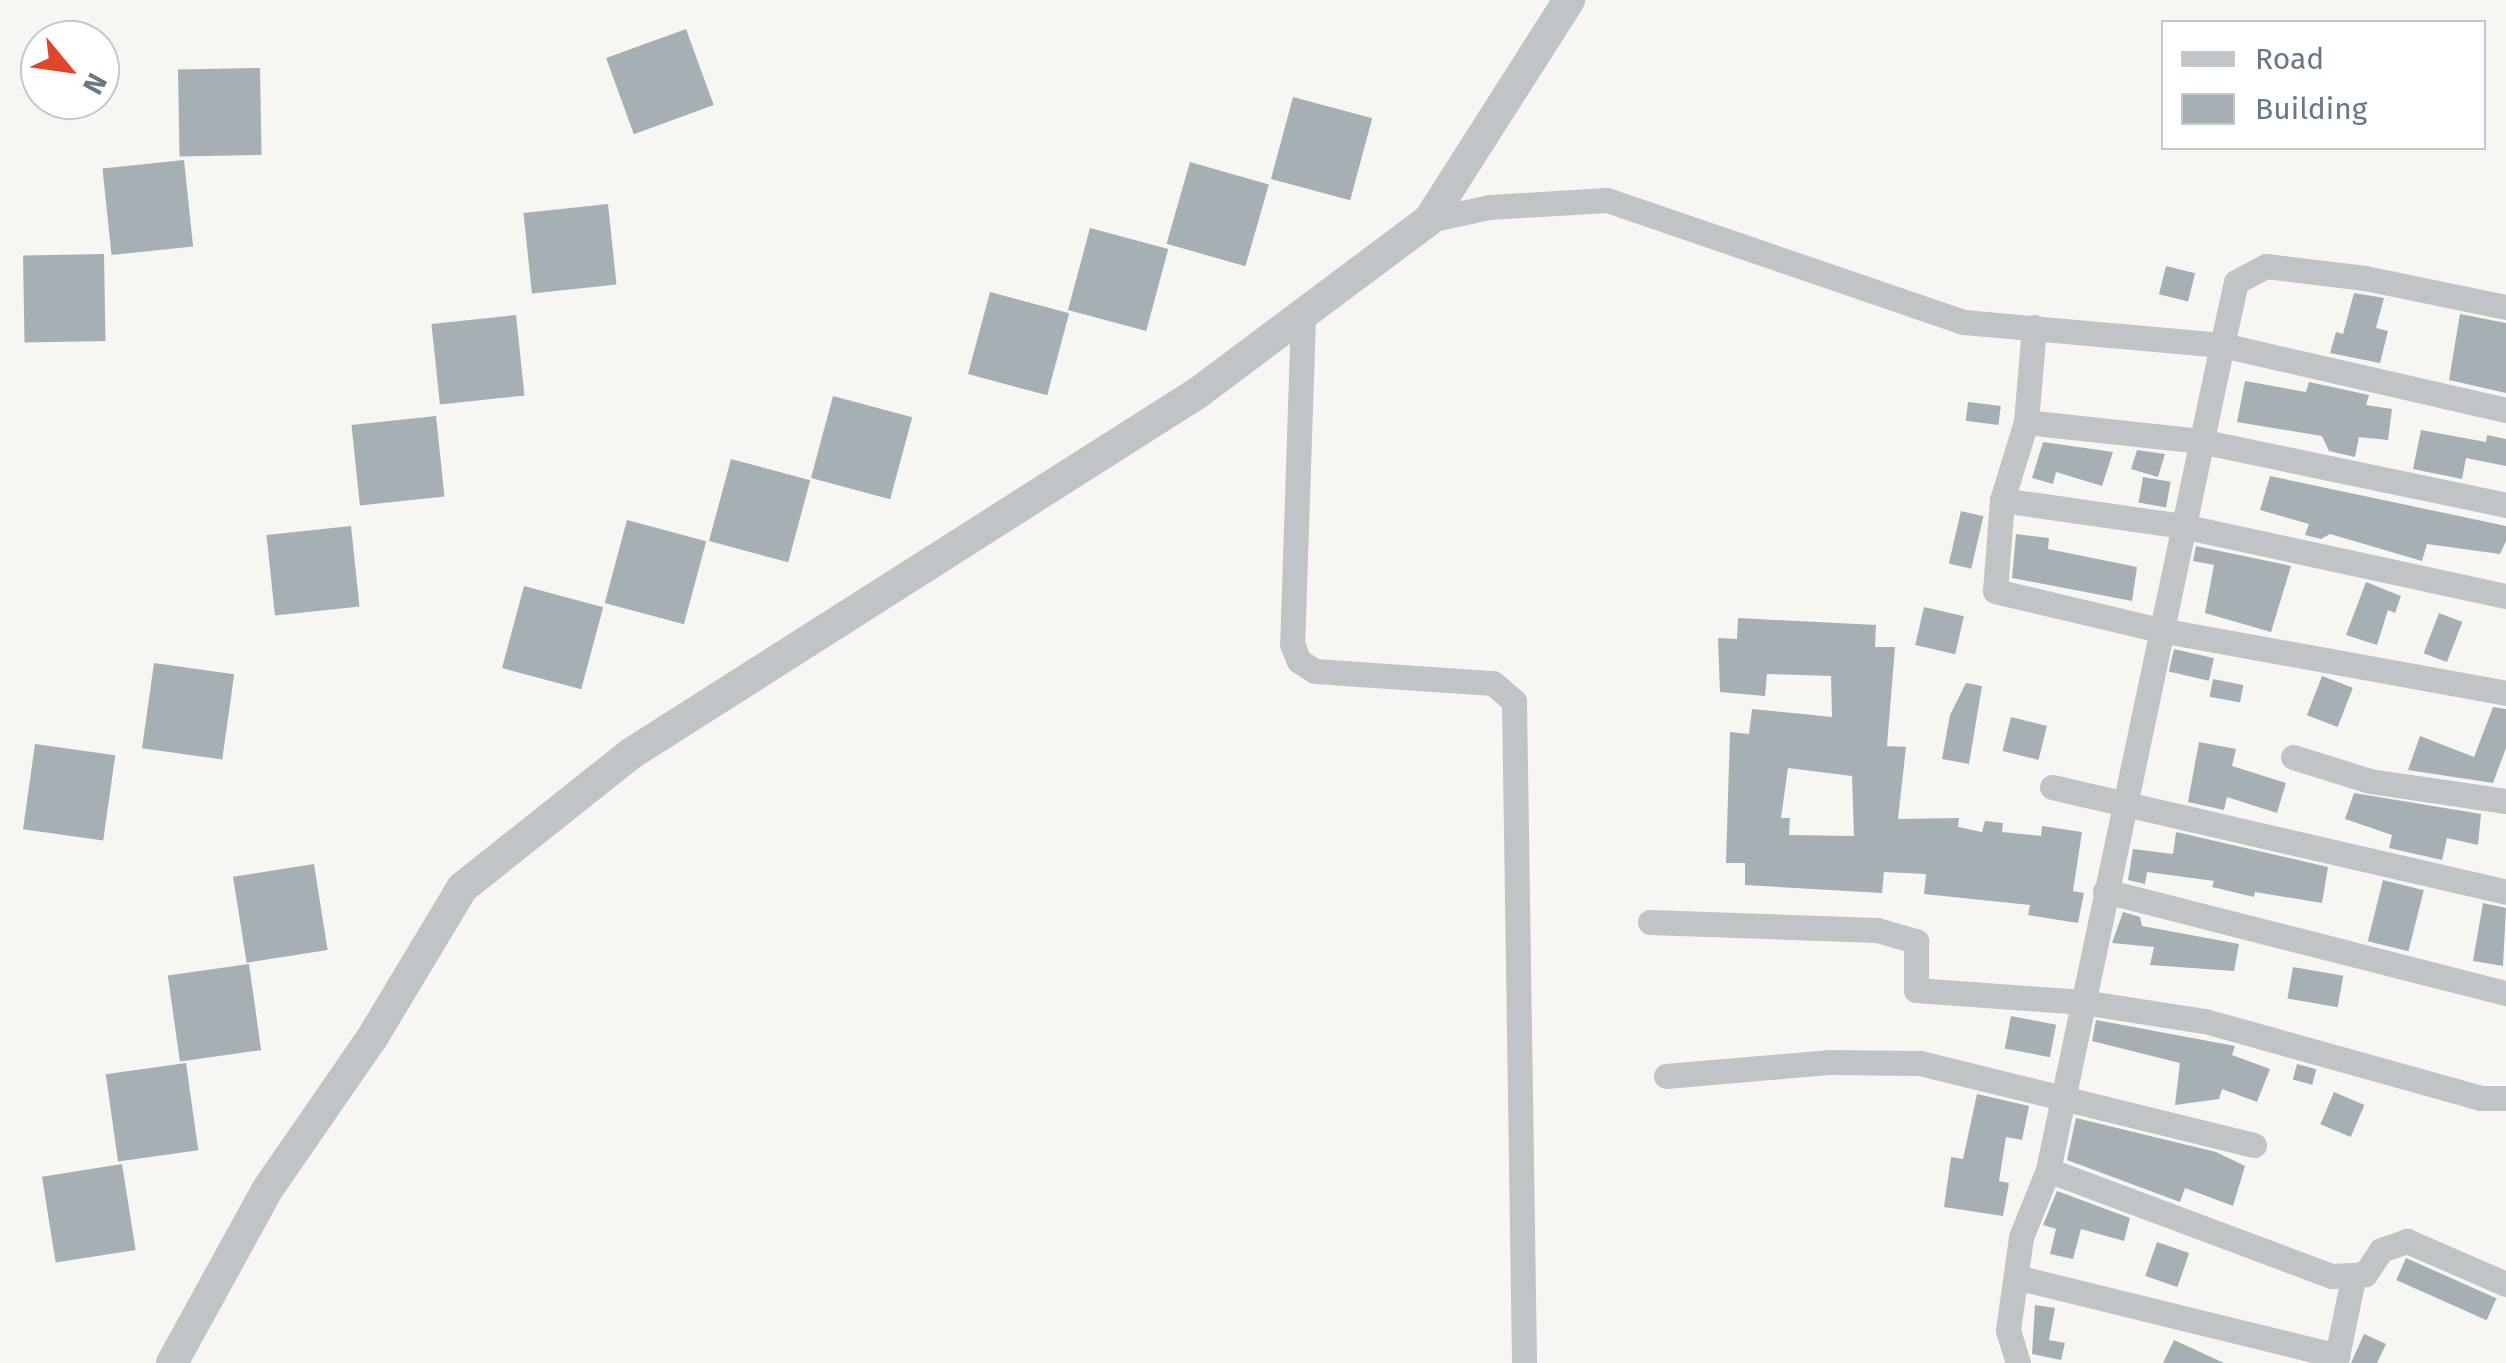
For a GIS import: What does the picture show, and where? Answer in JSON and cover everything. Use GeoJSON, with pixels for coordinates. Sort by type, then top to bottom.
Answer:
{"type":"FeatureCollection","features":[{"type":"Feature","properties":{"kind":"street"},"geometry":{"type":"LineString","coordinates":[[172,1363],[267,1190],[372,1038],[462,888],[632,753],[1198,392],[1429,220],[1569,0]]}},
{"type":"Feature","properties":{"kind":"street"},"geometry":{"type":"LineString","coordinates":[[1429,220],[1488,207],[1607,200],[1964,322],[2222,345],[2506,410]]}},
{"type":"Feature","properties":{"kind":"street"},"geometry":{"type":"LineString","coordinates":[[2018,1363],[2008,1330],[2021,1238],[2048,1170],[2122,803],[2236,282],[2266,266],[2365,278],[2506,307]]}},
{"type":"Feature","properties":{"kind":"street"},"geometry":{"type":"LineString","coordinates":[[1303,317],[1292,644],[1299,661],[1315,672],[1493,683],[1514,702],[1524,1363]]}},
{"type":"Feature","properties":{"kind":"street"},"geometry":{"type":"LineString","coordinates":[[2034,327],[2026,422],[2002,500],[1995,591],[2160,630],[2506,693]]}},
{"type":"Feature","properties":{"kind":"street"},"geometry":{"type":"LineString","coordinates":[[2026,422],[2200,441],[2506,505]]}},
{"type":"Feature","properties":{"kind":"street"},"geometry":{"type":"LineString","coordinates":[[2002,500],[2182,526],[2506,596]]}},
{"type":"Feature","properties":{"kind":"street"},"geometry":{"type":"LineString","coordinates":[[2294,758],[2370,781],[2506,801]]}},
{"type":"Feature","properties":{"kind":"street"},"geometry":{"type":"LineString","coordinates":[[2052,787],[2506,892]]}},
{"type":"Feature","properties":{"kind":"street"},"geometry":{"type":"LineString","coordinates":[[2105,891],[2506,993]]}},
{"type":"Feature","properties":{"kind":"street"},"geometry":{"type":"LineString","coordinates":[[1650,922],[1877,930],[1916,941],[1916,990],[2083,1002],[2205,1020],[2480,1098],[2504,1092]]}},
{"type":"Feature","properties":{"kind":"street"},"geometry":{"type":"LineString","coordinates":[[1666,1076],[1830,1062],[1920,1063],[2064,1094],[2254,1145]]}},
{"type":"Feature","properties":{"kind":"street"},"geometry":{"type":"LineString","coordinates":[[2048,1170],[2353,1279]]}},
{"type":"Feature","properties":{"kind":"street"},"geometry":{"type":"LineString","coordinates":[[2016,1277],[2337,1356],[2353,1279],[2394,1241],[2407,1240],[2506,1284]]}},
{"type":"Feature","properties":{"kind":"building"},"geometry":{"type":"Polygon","coordinates":[[[686,29],[714,105],[634,134],[606,58],[686,29]]]}},
{"type":"Feature","properties":{"kind":"building"},"geometry":{"type":"Polygon","coordinates":[[[260,68],[262,155],[180,156],[178,69],[260,68]]]}},
{"type":"Feature","properties":{"kind":"building"},"geometry":{"type":"Polygon","coordinates":[[[1293,97],[1372,118],[1350,200],[1271,179],[1293,97]]]}},
{"type":"Feature","properties":{"kind":"building"},"geometry":{"type":"Polygon","coordinates":[[[184,160],[193,247],[112,255],[102,169],[184,160]]]}},
{"type":"Feature","properties":{"kind":"building"},"geometry":{"type":"Polygon","coordinates":[[[1190,162],[1269,185],[1245,266],[1167,244],[1190,162]]]}},
{"type":"Feature","properties":{"kind":"building"},"geometry":{"type":"Polygon","coordinates":[[[608,204],[616,285],[532,293],[523,213],[608,204]]]}},
{"type":"Feature","properties":{"kind":"building"},"geometry":{"type":"Polygon","coordinates":[[[1090,228],[1168,249],[1146,331],[1068,310],[1090,228]]]}},
{"type":"Feature","properties":{"kind":"building"},"geometry":{"type":"Polygon","coordinates":[[[104,254],[106,341],[25,342],[23,255],[104,254]]]}},
{"type":"Feature","properties":{"kind":"building"},"geometry":{"type":"Polygon","coordinates":[[[2166,266],[2195,273],[2188,301],[2159,294],[2166,266]]]}},
{"type":"Feature","properties":{"kind":"building"},"geometry":{"type":"Polygon","coordinates":[[[990,292],[1069,313],[1047,395],[968,374],[990,292]]]}},
{"type":"Feature","properties":{"kind":"building"},"geometry":{"type":"Polygon","coordinates":[[[2354,293],[2384,298],[2376,328],[2388,331],[2380,363],[2330,353],[2336,332],[2343,334],[2354,293]]]}},
{"type":"Feature","properties":{"kind":"building"},"geometry":{"type":"Polygon","coordinates":[[[2460,314],[2506,323],[2506,393],[2449,380],[2460,314]]]}},
{"type":"Feature","properties":{"kind":"building"},"geometry":{"type":"Polygon","coordinates":[[[516,315],[524,396],[440,404],[431,324],[516,315]]]}},
{"type":"Feature","properties":{"kind":"building"},"geometry":{"type":"Polygon","coordinates":[[[2245,381],[2306,392],[2309,382],[2369,395],[2366,405],[2392,409],[2388,440],[2359,437],[2355,457],[2329,451],[2322,436],[2237,422],[2245,381]]]}},
{"type":"Feature","properties":{"kind":"building"},"geometry":{"type":"Polygon","coordinates":[[[833,396],[912,417],[890,499],[811,478],[833,396]]]}},
{"type":"Feature","properties":{"kind":"building"},"geometry":{"type":"Polygon","coordinates":[[[1968,402],[2001,406],[1998,425],[1966,421],[1968,402]]]}},
{"type":"Feature","properties":{"kind":"building"},"geometry":{"type":"Polygon","coordinates":[[[436,416],[444,497],[360,505],[351,425],[436,416]]]}},
{"type":"Feature","properties":{"kind":"building"},"geometry":{"type":"Polygon","coordinates":[[[2421,430],[2486,442],[2487,435],[2506,439],[2506,466],[2466,458],[2462,479],[2413,469],[2421,430]]]}},
{"type":"Feature","properties":{"kind":"building"},"geometry":{"type":"Polygon","coordinates":[[[2043,442],[2113,452],[2102,486],[2056,472],[2053,484],[2032,478],[2043,442]]]}},
{"type":"Feature","properties":{"kind":"building"},"geometry":{"type":"Polygon","coordinates":[[[2137,450],[2165,454],[2158,477],[2131,469],[2137,450]]]}},
{"type":"Feature","properties":{"kind":"building"},"geometry":{"type":"Polygon","coordinates":[[[731,459],[810,480],[788,562],[709,541],[731,459]]]}},
{"type":"Feature","properties":{"kind":"building"},"geometry":{"type":"Polygon","coordinates":[[[2270,476],[2506,526],[2506,541],[2500,554],[2427,544],[2422,561],[2330,534],[2321,539],[2305,535],[2309,524],[2260,510],[2270,476]]]}},
{"type":"Feature","properties":{"kind":"building"},"geometry":{"type":"Polygon","coordinates":[[[2143,477],[2171,482],[2166,507],[2138,503],[2143,477]]]}},
{"type":"Feature","properties":{"kind":"building"},"geometry":{"type":"Polygon","coordinates":[[[1961,511],[1983,516],[1971,569],[1949,564],[1961,511]]]}},
{"type":"Feature","properties":{"kind":"building"},"geometry":{"type":"Polygon","coordinates":[[[627,520],[706,541],[684,624],[605,603],[627,520]]]}},
{"type":"Feature","properties":{"kind":"building"},"geometry":{"type":"Polygon","coordinates":[[[351,526],[359,607],[275,615],[266,535],[351,526]]]}},
{"type":"Feature","properties":{"kind":"building"},"geometry":{"type":"Polygon","coordinates":[[[2016,534],[2049,538],[2048,549],[2137,567],[2132,601],[2012,578],[2016,534]]]}},
{"type":"Feature","properties":{"kind":"building"},"geometry":{"type":"Polygon","coordinates":[[[2196,546],[2291,566],[2271,632],[2205,613],[2214,565],[2193,561],[2196,546]]]}},
{"type":"Feature","properties":{"kind":"building"},"geometry":{"type":"Polygon","coordinates":[[[2366,582],[2401,596],[2395,613],[2388,610],[2377,645],[2346,635],[2366,582]]]}},
{"type":"Feature","properties":{"kind":"building"},"geometry":{"type":"Polygon","coordinates":[[[524,586],[603,607],[581,689],[502,668],[524,586]]]}},
{"type":"Feature","properties":{"kind":"building"},"geometry":{"type":"Polygon","coordinates":[[[1924,607],[1964,616],[1955,654],[1915,645],[1924,607]]]}},
{"type":"Feature","properties":{"kind":"building"},"geometry":{"type":"Polygon","coordinates":[[[2439,613],[2462,622],[2447,662],[2424,653],[2439,613]]]}},
{"type":"Feature","properties":{"kind":"building"},"geometry":{"type":"Polygon","coordinates":[[[1738,618],[1876,625],[1875,647],[1895,647],[1887,746],[1906,747],[1898,819],[1959,818],[1958,827],[1982,832],[1985,821],[2003,823],[2002,832],[2041,836],[2042,826],[2082,832],[2073,891],[2084,893],[2078,923],[2028,915],[2030,905],[1924,894],[1926,874],[1884,872],[1882,893],[1745,885],[1745,863],[1726,863],[1730,732],[1749,734],[1752,709],[1832,717],[1831,676],[1767,674],[1765,696],[1720,692],[1718,638],[1737,639],[1738,618]],[[1788,768],[1781,818],[1790,818],[1789,835],[1854,836],[1852,776],[1788,768]]]}},
{"type":"Feature","properties":{"kind":"building"},"geometry":{"type":"Polygon","coordinates":[[[2174,649],[2214,658],[2209,681],[2169,671],[2174,649]]]}},
{"type":"Feature","properties":{"kind":"building"},"geometry":{"type":"Polygon","coordinates":[[[154,663],[234,674],[222,759],[142,748],[154,663]]]}},
{"type":"Feature","properties":{"kind":"building"},"geometry":{"type":"Polygon","coordinates":[[[2322,676],[2353,688],[2338,727],[2307,715],[2322,676]]]}},
{"type":"Feature","properties":{"kind":"building"},"geometry":{"type":"Polygon","coordinates":[[[2213,679],[2243,685],[2240,703],[2210,697],[2213,679]]]}},
{"type":"Feature","properties":{"kind":"building"},"geometry":{"type":"Polygon","coordinates":[[[1966,683],[1982,686],[1969,764],[1942,759],[1950,715],[1966,683]]]}},
{"type":"Feature","properties":{"kind":"building"},"geometry":{"type":"Polygon","coordinates":[[[2493,707],[2506,709],[2506,748],[2493,783],[2408,770],[2420,736],[2474,757],[2493,707]]]}},
{"type":"Feature","properties":{"kind":"building"},"geometry":{"type":"Polygon","coordinates":[[[2011,717],[2047,726],[2038,760],[2003,751],[2011,717]]]}},
{"type":"Feature","properties":{"kind":"building"},"geometry":{"type":"Polygon","coordinates":[[[2199,742],[2236,749],[2232,766],[2286,783],[2277,813],[2227,797],[2224,810],[2188,802],[2199,742]]]}},
{"type":"Feature","properties":{"kind":"building"},"geometry":{"type":"Polygon","coordinates":[[[35,744],[115,755],[103,840],[23,829],[35,744]]]}},
{"type":"Feature","properties":{"kind":"building"},"geometry":{"type":"Polygon","coordinates":[[[2354,793],[2481,814],[2478,845],[2447,838],[2442,860],[2389,848],[2392,835],[2345,819],[2354,793]]]}},
{"type":"Feature","properties":{"kind":"building"},"geometry":{"type":"Polygon","coordinates":[[[2176,832],[2328,867],[2322,903],[2255,892],[2254,897],[2212,887],[2214,881],[2147,872],[2145,884],[2128,880],[2133,849],[2173,854],[2176,832]]]}},
{"type":"Feature","properties":{"kind":"building"},"geometry":{"type":"Polygon","coordinates":[[[314,864],[328,950],[247,963],[233,877],[314,864]]]}},
{"type":"Feature","properties":{"kind":"building"},"geometry":{"type":"Polygon","coordinates":[[[2383,880],[2424,890],[2409,951],[2368,941],[2383,880]]]}},
{"type":"Feature","properties":{"kind":"building"},"geometry":{"type":"Polygon","coordinates":[[[2483,903],[2506,908],[2503,966],[2473,961],[2483,903]]]}},
{"type":"Feature","properties":{"kind":"building"},"geometry":{"type":"Polygon","coordinates":[[[2123,912],[2140,917],[2142,926],[2239,944],[2234,971],[2150,965],[2154,947],[2112,943],[2123,912]]]}},
{"type":"Feature","properties":{"kind":"building"},"geometry":{"type":"Polygon","coordinates":[[[249,964],[261,1050],[180,1062],[168,975],[249,964]]]}},
{"type":"Feature","properties":{"kind":"building"},"geometry":{"type":"Polygon","coordinates":[[[2293,967],[2343,976],[2338,1007],[2287,999],[2293,967]]]}},
{"type":"Feature","properties":{"kind":"building"},"geometry":{"type":"Polygon","coordinates":[[[2011,1016],[2056,1025],[2050,1057],[2005,1048],[2011,1016]]]}},
{"type":"Feature","properties":{"kind":"building"},"geometry":{"type":"Polygon","coordinates":[[[2096,1020],[2235,1046],[2232,1055],[2270,1069],[2257,1102],[2222,1089],[2219,1099],[2175,1105],[2180,1063],[2092,1041],[2096,1020]]]}},
{"type":"Feature","properties":{"kind":"building"},"geometry":{"type":"Polygon","coordinates":[[[186,1063],[198,1150],[118,1161],[106,1074],[186,1063]]]}},
{"type":"Feature","properties":{"kind":"building"},"geometry":{"type":"Polygon","coordinates":[[[2297,1064],[2316,1069],[2312,1085],[2293,1079],[2297,1064]]]}},
{"type":"Feature","properties":{"kind":"building"},"geometry":{"type":"Polygon","coordinates":[[[2334,1092],[2364,1105],[2351,1137],[2320,1124],[2334,1092]]]}},
{"type":"Feature","properties":{"kind":"building"},"geometry":{"type":"Polygon","coordinates":[[[1977,1094],[2029,1106],[2022,1140],[2006,1137],[1999,1181],[2009,1183],[2003,1216],[1944,1207],[1951,1157],[1963,1159],[1977,1094]]]}},
{"type":"Feature","properties":{"kind":"building"},"geometry":{"type":"Polygon","coordinates":[[[2076,1118],[2216,1152],[2245,1166],[2233,1206],[2185,1188],[2180,1202],[2067,1160],[2076,1118]]]}},
{"type":"Feature","properties":{"kind":"building"},"geometry":{"type":"Polygon","coordinates":[[[122,1164],[136,1250],[56,1263],[42,1177],[122,1164]]]}},
{"type":"Feature","properties":{"kind":"building"},"geometry":{"type":"Polygon","coordinates":[[[2057,1191],[2130,1218],[2124,1241],[2081,1229],[2073,1259],[2050,1254],[2056,1229],[2043,1225],[2057,1191]]]}},
{"type":"Feature","properties":{"kind":"building"},"geometry":{"type":"Polygon","coordinates":[[[2157,1242],[2189,1253],[2177,1287],[2145,1276],[2157,1242]]]}},
{"type":"Feature","properties":{"kind":"building"},"geometry":{"type":"Polygon","coordinates":[[[2406,1258],[2496,1298],[2487,1320],[2396,1280],[2406,1258]]]}},
{"type":"Feature","properties":{"kind":"building"},"geometry":{"type":"Polygon","coordinates":[[[2035,1305],[2055,1308],[2049,1340],[2065,1343],[2061,1360],[2032,1354],[2035,1305]]]}},
{"type":"Feature","properties":{"kind":"building"},"geometry":{"type":"Polygon","coordinates":[[[2364,1334],[2386,1344],[2377,1363],[2351,1363],[2364,1334]]]}},
{"type":"Feature","properties":{"kind":"building"},"geometry":{"type":"Polygon","coordinates":[[[2174,1340],[2224,1363],[2163,1363],[2174,1340]]]}}]}
